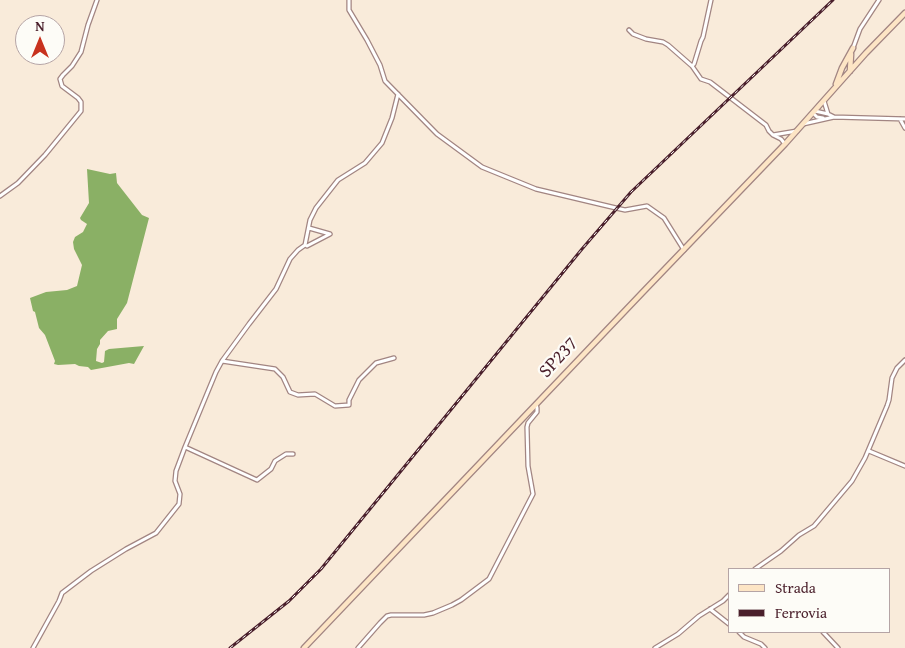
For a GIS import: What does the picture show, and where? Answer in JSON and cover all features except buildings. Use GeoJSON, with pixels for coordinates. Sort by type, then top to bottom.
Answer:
{"type":"FeatureCollection","features":[{"type":"Feature","properties":{"kind":"main road","name":"SP237"},"geometry":{"type":"LineString","coordinates":[[304,648],[786,144],[905,13]]}},
{"type":"Feature","properties":{"kind":"main road"},"geometry":{"type":"LineString","coordinates":[[853,48],[853,57],[855,61],[859,62]]}},
{"type":"Feature","properties":{"kind":"main road"},"geometry":{"type":"LineString","coordinates":[[835,88],[853,48]]}},
{"type":"Feature","properties":{"kind":"main road"},"geometry":{"type":"LineString","coordinates":[[850,72],[850,58],[853,48]]}},
{"type":"Feature","properties":{"kind":"main road"},"geometry":{"type":"LineString","coordinates":[[845,63],[846,69],[850,72]]}},
{"type":"Feature","properties":{"kind":"street"},"geometry":{"type":"LineString","coordinates":[[0,196],[18,183],[45,155],[81,111],[81,102],[62,86],[60,79],[81,52],[88,24],[97,0]]}},
{"type":"Feature","properties":{"kind":"street"},"geometry":{"type":"LineString","coordinates":[[349,0],[349,10],[380,65],[385,82],[436,134],[482,167],[536,189],[626,210],[647,206],[664,218],[684,250]]}},
{"type":"Feature","properties":{"kind":"street"},"geometry":{"type":"LineString","coordinates":[[692,66],[703,37],[712,0]]}},
{"type":"Feature","properties":{"kind":"street"},"geometry":{"type":"LineString","coordinates":[[853,48],[860,28],[879,0]]}},
{"type":"Feature","properties":{"kind":"street"},"geometry":{"type":"LineString","coordinates":[[629,30],[646,40],[663,42],[668,45],[692,66],[701,79],[710,82],[766,125],[773,135],[781,138],[786,144]]}},
{"type":"Feature","properties":{"kind":"street"},"geometry":{"type":"LineString","coordinates":[[305,245],[310,220],[316,208],[338,180],[365,163],[382,143],[392,118],[398,94]]}},
{"type":"Feature","properties":{"kind":"street"},"geometry":{"type":"LineString","coordinates":[[824,101],[828,114]]}},
{"type":"Feature","properties":{"kind":"street"},"geometry":{"type":"LineString","coordinates":[[814,112],[834,117]]}},
{"type":"Feature","properties":{"kind":"street"},"geometry":{"type":"LineString","coordinates":[[814,112],[817,117],[825,119]]}},
{"type":"Feature","properties":{"kind":"street"},"geometry":{"type":"LineString","coordinates":[[802,125],[834,117],[905,119]]}},
{"type":"Feature","properties":{"kind":"street"},"geometry":{"type":"LineString","coordinates":[[900,119],[905,128]]}},
{"type":"Feature","properties":{"kind":"street"},"geometry":{"type":"LineString","coordinates":[[773,135],[798,131]]}},
{"type":"Feature","properties":{"kind":"street"},"geometry":{"type":"LineString","coordinates":[[33,648],[52,616],[62,593],[119,554],[156,533],[179,504],[180,494],[174,481],[176,471],[184,447],[216,372],[222,361],[276,288],[290,259],[305,245],[307,246],[330,234],[309,228]]}},
{"type":"Feature","properties":{"kind":"street"},"geometry":{"type":"LineString","coordinates":[[222,361],[275,369],[283,377],[290,392],[298,395],[315,394],[335,406],[349,405],[349,400],[359,380],[376,363],[394,358]]}},
{"type":"Feature","properties":{"kind":"street"},"geometry":{"type":"LineString","coordinates":[[756,568],[781,551],[799,535],[814,526],[852,481],[860,468],[889,400],[892,378],[897,368],[905,360]]}},
{"type":"Feature","properties":{"kind":"street"},"geometry":{"type":"LineString","coordinates":[[358,648],[387,616],[433,613],[461,600],[489,579],[533,494],[528,466],[527,427],[537,412],[536,404]]}},
{"type":"Feature","properties":{"kind":"street"},"geometry":{"type":"LineString","coordinates":[[184,447],[258,480],[271,468],[275,461],[286,454],[293,454]]}},
{"type":"Feature","properties":{"kind":"street"},"geometry":{"type":"LineString","coordinates":[[868,450],[905,466]]}},
{"type":"Feature","properties":{"kind":"street"},"geometry":{"type":"LineString","coordinates":[[655,648],[678,634],[699,616],[728,596]]}},
{"type":"Feature","properties":{"kind":"street"},"geometry":{"type":"LineString","coordinates":[[710,609],[728,623]]}},
{"type":"Feature","properties":{"kind":"street"},"geometry":{"type":"LineString","coordinates":[[739,633],[765,648]]}},
{"type":"Feature","properties":{"kind":"street"},"geometry":{"type":"LineString","coordinates":[[824,633],[838,648]]}},
{"type":"Feature","properties":{"kind":"green space"},"geometry":{"type":"Polygon","coordinates":[[[87,169],[110,174],[116,173],[117,183],[142,215],[149,218],[127,303],[117,319],[117,329],[108,331],[100,340],[96,361],[104,362],[105,351],[109,349],[144,346],[134,364],[129,363],[91,370],[88,367],[75,364],[54,364],[55,361],[45,335],[39,328],[30,298],[46,292],[67,290],[77,286],[82,265],[74,249],[73,242],[75,237],[83,232],[87,224],[80,218],[89,203],[87,169]]]}},
{"type":"Feature","properties":{"kind":"railway"},"geometry":{"type":"LineString","coordinates":[[230,648],[289,601],[321,569],[582,249],[631,192],[833,0]]}}]}
